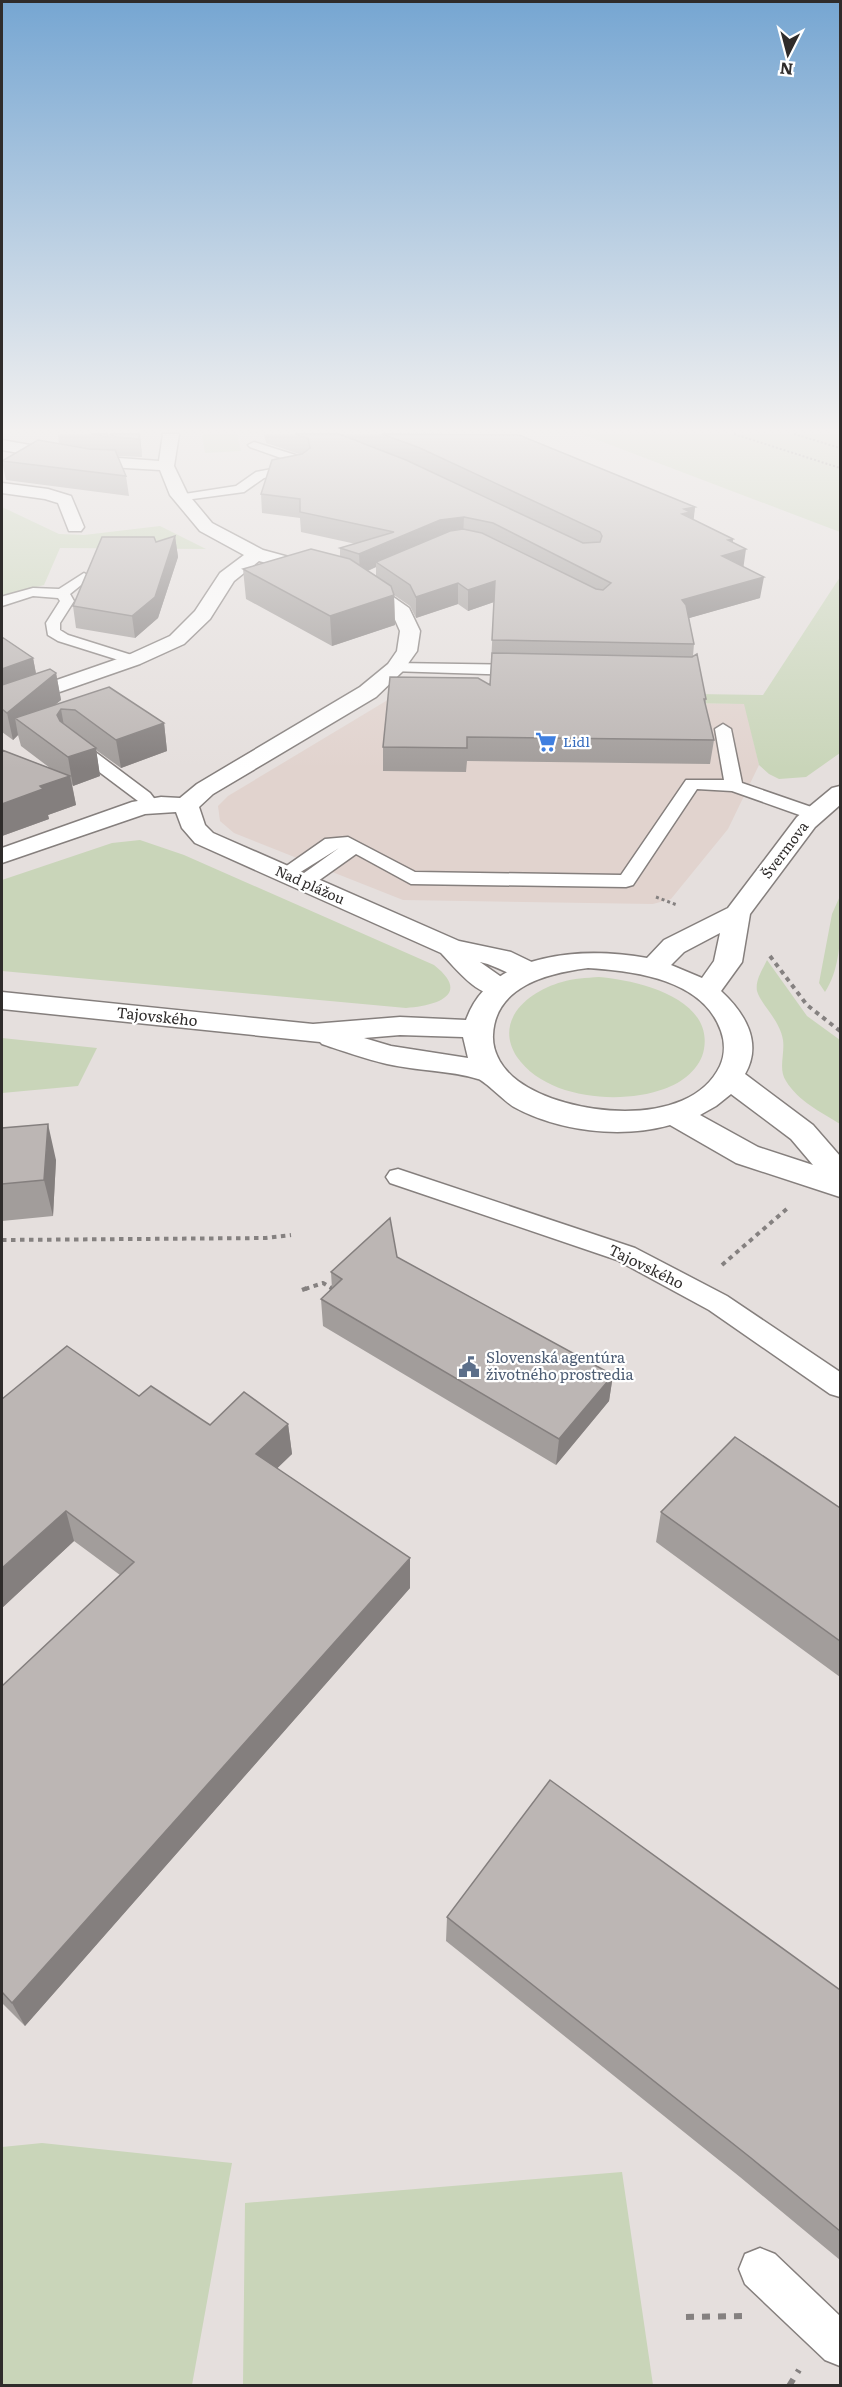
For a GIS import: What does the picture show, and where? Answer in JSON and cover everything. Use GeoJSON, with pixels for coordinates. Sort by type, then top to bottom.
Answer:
{"type":"FeatureCollection","features":[{"type":"Feature","properties":{"kind":"street"},"geometry":{"type":"LineString","coordinates":[[2,856],[151,806],[186,806],[205,789],[368,692],[395,668],[407,651],[410,631],[402,612],[365,580],[256,554],[240,545]]}},
{"type":"Feature","properties":{"kind":"street"},"geometry":{"type":"LineString","coordinates":[[2,706],[134,660],[177,640],[202,615],[227,577],[256,554]]}},
{"type":"Feature","properties":{"kind":"street","name":"Švermova"},"geometry":{"type":"LineString","coordinates":[[653,968],[674,946],[737,914],[814,814],[840,793]]}},
{"type":"Feature","properties":{"kind":"street","name":"Nad plážou"},"geometry":{"type":"LineString","coordinates":[[186,806],[194,828],[204,838],[451,947],[501,958],[530,972]]}},
{"type":"Feature","properties":{"kind":"street","name":"Švermova"},"geometry":{"type":"LineString","coordinates":[[706,992],[728,962],[737,914]]}},
{"type":"Feature","properties":{"kind":"street","name":"Nad plážou"},"geometry":{"type":"LineString","coordinates":[[451,947],[476,974],[500,989]]}},
{"type":"Feature","properties":{"kind":"street"},"geometry":{"type":"LineString","coordinates":[[588,960],[619,961],[653,968],[706,992],[728,1015],[737,1035],[738,1056],[729,1077],[707,1099],[673,1114],[634,1121],[575,1117],[544,1108],[524,1098],[490,1071],[479,1049],[477,1029],[485,1007],[500,989],[530,972],[559,964],[588,960]]}},
{"type":"Feature","properties":{"kind":"street","name":"Tajovského"},"geometry":{"type":"LineString","coordinates":[[2,1001],[313,1033],[388,1055],[490,1071]]}},
{"type":"Feature","properties":{"kind":"street","name":"Tajovského"},"geometry":{"type":"LineString","coordinates":[[313,1033],[399,1026],[477,1029]]}},
{"type":"Feature","properties":{"kind":"street"},"geometry":{"type":"LineString","coordinates":[[729,1077],[802,1132],[840,1176]]}},
{"type":"Feature","properties":{"kind":"street"},"geometry":{"type":"LineString","coordinates":[[673,1114],[747,1155],[840,1186]]}},
{"type":"Feature","properties":{"kind":"lane"},"geometry":{"type":"LineString","coordinates":[[61,594],[84,577]]}},
{"type":"Feature","properties":{"kind":"lane"},"geometry":{"type":"LineString","coordinates":[[2,602],[45,591],[64,595],[67,601],[53,623],[53,632],[63,638],[134,660]]}},
{"type":"Feature","properties":{"kind":"lane"},"geometry":{"type":"LineString","coordinates":[[98,649],[113,634]]}},
{"type":"Feature","properties":{"kind":"lane"},"geometry":{"type":"LineString","coordinates":[[395,668],[533,670]]}},
{"type":"Feature","properties":{"kind":"lane"},"geometry":{"type":"LineString","coordinates":[[723,729],[734,786]]}},
{"type":"Feature","properties":{"kind":"lane"},"geometry":{"type":"LineString","coordinates":[[72,743],[144,797],[151,806]]}},
{"type":"Feature","properties":{"kind":"lane"},"geometry":{"type":"LineString","coordinates":[[294,878],[348,852],[348,842],[411,878],[626,881],[692,784],[734,786],[814,814]]}},
{"type":"Feature","properties":{"kind":"lane","name":"Tajovského"},"geometry":{"type":"LineString","coordinates":[[398,1177],[626,1254],[718,1303],[840,1386]]}},
{"type":"Feature","properties":{"kind":"lane"},"geometry":{"type":"LineString","coordinates":[[760,2269],[840,2345]]}},
{"type":"Feature","properties":{"kind":"path"},"geometry":{"type":"LineString","coordinates":[[765,947],[783,976],[807,1005],[840,1031]]}},
{"type":"Feature","properties":{"kind":"path"},"geometry":{"type":"LineString","coordinates":[[694,1290],[792,1204]]}},
{"type":"Feature","properties":{"kind":"path"},"geometry":{"type":"LineString","coordinates":[[2,1240],[266,1238],[291,1235]]}},
{"type":"Feature","properties":{"kind":"path"},"geometry":{"type":"LineString","coordinates":[[302,1290],[323,1283],[339,1293]]}},
{"type":"Feature","properties":{"kind":"shaded area"},"geometry":{"type":"Polygon","coordinates":[[[391,698],[745,704],[759,765],[728,829],[671,899],[653,904],[403,900],[234,833],[220,821],[218,806],[228,796],[391,698]]]}},
{"type":"Feature","properties":{"kind":"green space"},"geometry":{"type":"Polygon","coordinates":[[[2,545],[199,545],[206,549],[60,548],[44,585],[2,596],[2,545]]]}},
{"type":"Feature","properties":{"kind":"green space"},"geometry":{"type":"Polygon","coordinates":[[[840,577],[840,753],[806,777],[779,779],[759,765],[744,704],[391,698],[421,690],[763,695],[840,577]]]}},
{"type":"Feature","properties":{"kind":"green space"},"geometry":{"type":"Polygon","coordinates":[[[140,840],[184,855],[434,965],[445,975],[450,984],[450,991],[445,997],[428,1005],[406,1008],[2,971],[2,880],[112,843],[140,840]]]}},
{"type":"Feature","properties":{"kind":"green space"},"geometry":{"type":"Polygon","coordinates":[[[840,896],[840,934],[837,959],[831,982],[825,992],[819,983],[832,914],[840,896]]]}},
{"type":"Feature","properties":{"kind":"green space"},"geometry":{"type":"Polygon","coordinates":[[[767,960],[807,1016],[840,1040],[840,1124],[803,1100],[786,1081],[782,1066],[781,1033],[757,991],[758,979],[767,960]]]}},
{"type":"Feature","properties":{"kind":"green space"},"geometry":{"type":"Polygon","coordinates":[[[599,977],[650,987],[684,1004],[696,1016],[704,1031],[704,1049],[699,1062],[690,1074],[671,1086],[646,1094],[606,1097],[565,1090],[546,1082],[530,1071],[517,1057],[511,1044],[509,1031],[518,1009],[538,992],[550,986],[571,980],[599,977]]]}},
{"type":"Feature","properties":{"kind":"green space"},"geometry":{"type":"Polygon","coordinates":[[[2,1038],[97,1048],[78,1086],[2,1093],[2,1038]]]}},
{"type":"Feature","properties":{"kind":"green space"},"geometry":{"type":"Polygon","coordinates":[[[42,2143],[232,2163],[192,2385],[2,2385],[2,2147],[42,2143]]]}},
{"type":"Feature","properties":{"kind":"green space"},"geometry":{"type":"Polygon","coordinates":[[[622,2172],[653,2385],[243,2385],[245,2203],[622,2172]]]}},
{"type":"Feature","properties":{"kind":"building"},"geometry":{"type":"Polygon","coordinates":[[[98,545],[172,545],[155,597],[132,616],[73,606],[98,545]]]}},
{"type":"Feature","properties":{"kind":"building"},"geometry":{"type":"Polygon","coordinates":[[[349,545],[380,545],[359,554],[340,548],[349,545]]]}},
{"type":"Feature","properties":{"kind":"building"},"geometry":{"type":"Polygon","coordinates":[[[416,545],[507,545],[596,589],[603,590],[611,583],[537,545],[739,545],[746,549],[722,556],[764,577],[682,600],[686,605],[694,644],[492,640],[495,581],[468,590],[458,583],[416,597],[410,585],[376,562],[416,545]]]}},
{"type":"Feature","properties":{"kind":"building"},"geometry":{"type":"Polygon","coordinates":[[[311,549],[350,559],[391,586],[394,595],[330,616],[243,569],[311,549]]]}},
{"type":"Feature","properties":{"kind":"building"},"geometry":{"type":"Polygon","coordinates":[[[2,637],[33,658],[2,669],[2,637]]]}},
{"type":"Feature","properties":{"kind":"building"},"geometry":{"type":"Polygon","coordinates":[[[492,653],[692,657],[697,654],[706,699],[704,699],[714,740],[467,737],[467,748],[383,747],[390,677],[478,678],[490,685],[492,653]]]}},
{"type":"Feature","properties":{"kind":"building"},"geometry":{"type":"Polygon","coordinates":[[[50,669],[56,673],[7,713],[2,709],[2,685],[50,669]]]}},
{"type":"Feature","properties":{"kind":"building"},"geometry":{"type":"Polygon","coordinates":[[[109,687],[164,723],[116,740],[75,710],[61,709],[57,715],[60,721],[96,748],[68,757],[15,718],[109,687]]]}},
{"type":"Feature","properties":{"kind":"building"},"geometry":{"type":"Polygon","coordinates":[[[2,750],[70,776],[40,786],[43,789],[2,804],[2,750]]]}},
{"type":"Feature","properties":{"kind":"building"},"geometry":{"type":"Polygon","coordinates":[[[48,1124],[44,1180],[2,1184],[2,1128],[48,1124]]]}},
{"type":"Feature","properties":{"kind":"building","name":"Slovenská agentúra životného prostredia"},"geometry":{"type":"Polygon","coordinates":[[[390,1218],[397,1257],[613,1375],[559,1439],[321,1299],[342,1279],[331,1272],[390,1218]]]}},
{"type":"Feature","properties":{"kind":"building"},"geometry":{"type":"Polygon","coordinates":[[[67,1346],[139,1396],[151,1386],[210,1425],[244,1392],[288,1424],[256,1454],[410,1558],[12,2003],[2,1992],[2,1686],[134,1562],[66,1511],[2,1568],[2,1399],[67,1346]]]}},
{"type":"Feature","properties":{"kind":"building"},"geometry":{"type":"Polygon","coordinates":[[[735,1437],[840,1508],[840,1641],[661,1512],[735,1437]]]}},
{"type":"Feature","properties":{"kind":"building"},"geometry":{"type":"Polygon","coordinates":[[[550,1780],[840,1990],[840,2231],[447,1917],[550,1780]]]}},
{"type":"Feature","properties":{"kind":"place","name":"Lidl"},"geometry":{"type":"Point","coordinates":[546,742]}},
{"type":"Feature","properties":{"kind":"place","name":"Slovenská agentúra životného prostredia"},"geometry":{"type":"Point","coordinates":[469,1367]}}]}
